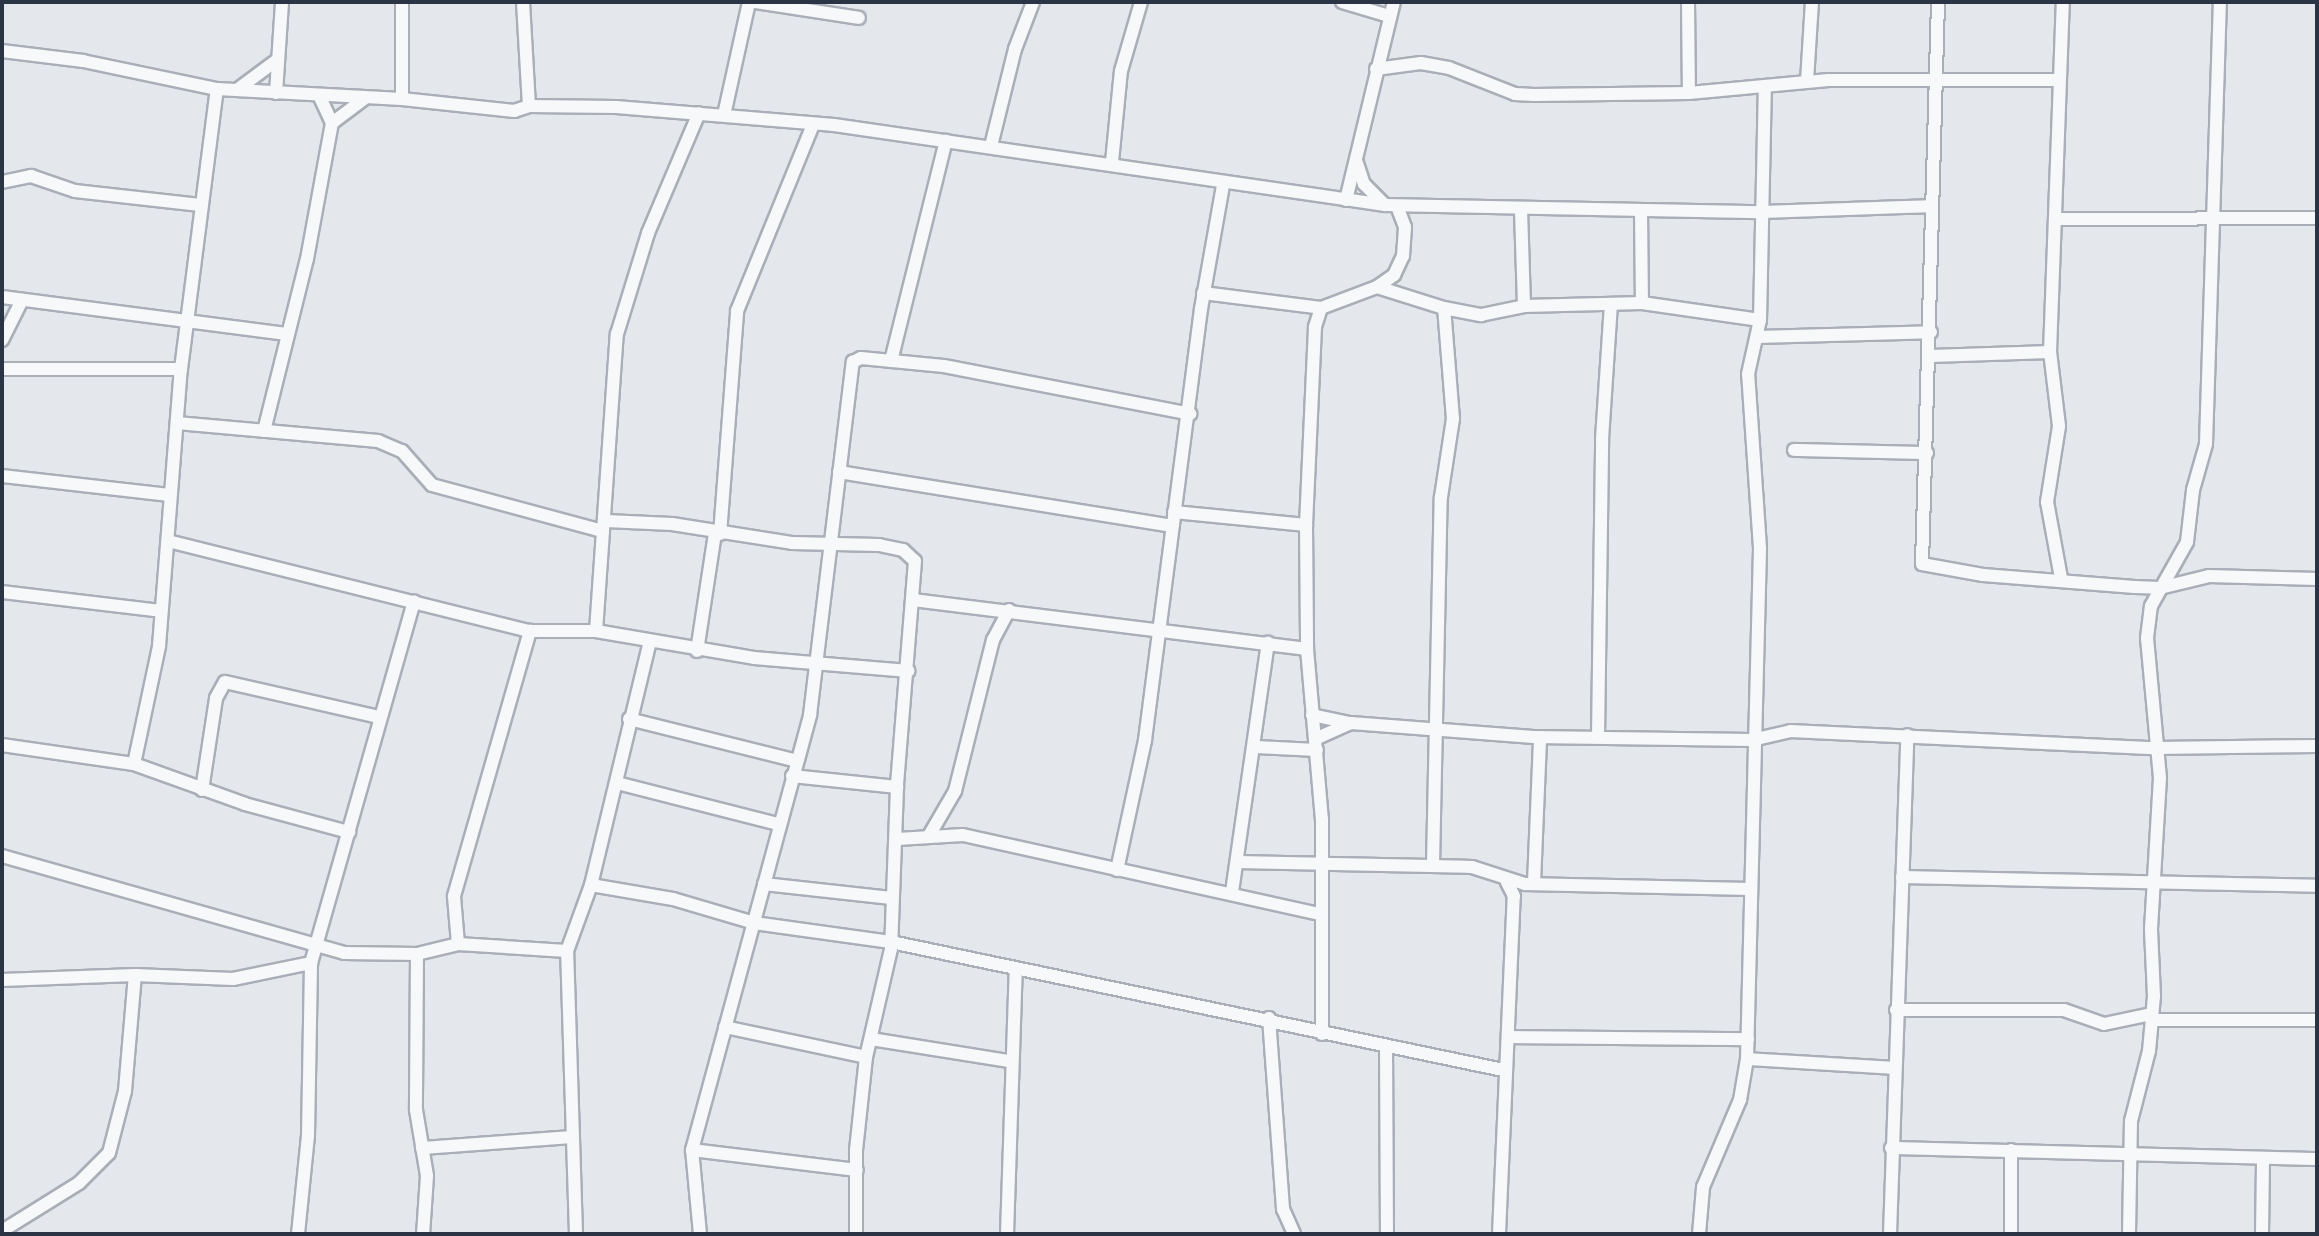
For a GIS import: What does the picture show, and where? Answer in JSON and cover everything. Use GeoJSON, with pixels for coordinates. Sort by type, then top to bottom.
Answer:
{"type":"FeatureCollection","features":[{"type":"Feature","properties":{"kind":"street"},"geometry":{"type":"LineString","coordinates":[[276,93],[282,2]]}},
{"type":"Feature","properties":{"kind":"street"},"geometry":{"type":"LineString","coordinates":[[402,2],[402,99]]}},
{"type":"Feature","properties":{"kind":"street"},"geometry":{"type":"LineString","coordinates":[[523,2],[529,106]]}},
{"type":"Feature","properties":{"kind":"street"},"geometry":{"type":"LineString","coordinates":[[724,115],[752,2],[859,18]]}},
{"type":"Feature","properties":{"kind":"street"},"geometry":{"type":"LineString","coordinates":[[991,146],[1015,49],[1033,2]]}},
{"type":"Feature","properties":{"kind":"street"},"geometry":{"type":"LineString","coordinates":[[1112,162],[1121,71],[1141,2]]}},
{"type":"Feature","properties":{"kind":"street"},"geometry":{"type":"LineString","coordinates":[[1342,2],[1389,16]]}},
{"type":"Feature","properties":{"kind":"street"},"geometry":{"type":"LineString","coordinates":[[1346,200],[1394,2]]}},
{"type":"Feature","properties":{"kind":"street"},"geometry":{"type":"LineString","coordinates":[[1688,2],[1689,93]]}},
{"type":"Feature","properties":{"kind":"street"},"geometry":{"type":"LineString","coordinates":[[1807,81],[1812,2]]}},
{"type":"Feature","properties":{"kind":"street"},"geometry":{"type":"LineString","coordinates":[[1938,2],[1930,206],[1931,356],[1922,564],[1983,575],[2061,578],[2160,588],[2209,576],[2317,579]]}},
{"type":"Feature","properties":{"kind":"street"},"geometry":{"type":"LineString","coordinates":[[2061,578],[2047,502],[2059,426],[2050,352],[2063,2]]}},
{"type":"Feature","properties":{"kind":"street"},"geometry":{"type":"LineString","coordinates":[[2129,1234],[2129,1150],[2152,1017],[2151,929],[2157,884],[2160,778],[2154,748],[2147,638],[2151,606],[2187,542],[2193,490],[2206,444],[2220,2]]}},
{"type":"Feature","properties":{"kind":"street"},"geometry":{"type":"LineString","coordinates":[[2,51],[83,61],[217,89],[320,97],[402,99],[514,111],[529,106],[724,115],[1112,162],[1223,186],[1391,206],[1762,212],[1930,206]]}},
{"type":"Feature","properties":{"kind":"street"},"geometry":{"type":"LineString","coordinates":[[238,89],[277,60]]}},
{"type":"Feature","properties":{"kind":"street"},"geometry":{"type":"LineString","coordinates":[[1376,69],[1421,63],[1449,68],[1515,94],[1689,93],[1807,81],[1934,83],[2058,80]]}},
{"type":"Feature","properties":{"kind":"street"},"geometry":{"type":"LineString","coordinates":[[1699,1234],[1703,1187],[1740,1100],[1747,1059],[1752,740],[1760,548],[1748,374],[1760,320],[1765,86]]}},
{"type":"Feature","properties":{"kind":"street"},"geometry":{"type":"LineString","coordinates":[[134,764],[152,687],[168,541],[181,369],[217,89]]}},
{"type":"Feature","properties":{"kind":"street"},"geometry":{"type":"LineString","coordinates":[[264,431],[285,334],[307,259],[332,123],[320,97]]}},
{"type":"Feature","properties":{"kind":"street"},"geometry":{"type":"LineString","coordinates":[[332,123],[364,99]]}},
{"type":"Feature","properties":{"kind":"street"},"geometry":{"type":"LineString","coordinates":[[596,631],[617,334],[648,233],[699,113]]}},
{"type":"Feature","properties":{"kind":"street"},"geometry":{"type":"LineString","coordinates":[[697,651],[718,534],[737,311],[813,125]]}},
{"type":"Feature","properties":{"kind":"street"},"geometry":{"type":"LineString","coordinates":[[891,361],[946,141]]}},
{"type":"Feature","properties":{"kind":"street"},"geometry":{"type":"LineString","coordinates":[[1203,293],[1321,308],[1377,287],[1394,275],[1403,256],[1405,227],[1391,206],[1364,184],[1357,163]]}},
{"type":"Feature","properties":{"kind":"street"},"geometry":{"type":"LineString","coordinates":[[2,182],[31,176],[75,191],[200,205]]}},
{"type":"Feature","properties":{"kind":"street"},"geometry":{"type":"LineString","coordinates":[[1117,870],[1145,740],[1190,414],[1203,293],[1223,186]]}},
{"type":"Feature","properties":{"kind":"street"},"geometry":{"type":"LineString","coordinates":[[1521,210],[1524,306]]}},
{"type":"Feature","properties":{"kind":"street"},"geometry":{"type":"LineString","coordinates":[[1641,211],[1642,303]]}},
{"type":"Feature","properties":{"kind":"street"},"geometry":{"type":"LineString","coordinates":[[2056,219],[2317,218]]}},
{"type":"Feature","properties":{"kind":"street"},"geometry":{"type":"LineString","coordinates":[[1394,275],[1402,298]]}},
{"type":"Feature","properties":{"kind":"street"},"geometry":{"type":"LineString","coordinates":[[1377,287],[1402,298],[1481,315],[1524,306],[1642,303],[1760,320]]}},
{"type":"Feature","properties":{"kind":"street"},"geometry":{"type":"LineString","coordinates":[[2,297],[285,334]]}},
{"type":"Feature","properties":{"kind":"street"},"geometry":{"type":"LineString","coordinates":[[2,340],[22,300]]}},
{"type":"Feature","properties":{"kind":"street"},"geometry":{"type":"LineString","coordinates":[[1598,737],[1602,439],[1611,304]]}},
{"type":"Feature","properties":{"kind":"street"},"geometry":{"type":"LineString","coordinates":[[1297,306],[1315,327]]}},
{"type":"Feature","properties":{"kind":"street"},"geometry":{"type":"LineString","coordinates":[[1321,308],[1315,327],[1306,525],[1307,649],[1323,862],[1319,914],[1322,1034]]}},
{"type":"Feature","properties":{"kind":"street"},"geometry":{"type":"LineString","coordinates":[[1433,865],[1440,731],[1441,497],[1453,419],[1444,308]]}},
{"type":"Feature","properties":{"kind":"street"},"geometry":{"type":"LineString","coordinates":[[1757,337],[1931,332]]}},
{"type":"Feature","properties":{"kind":"street"},"geometry":{"type":"LineString","coordinates":[[1931,356],[2050,352]]}},
{"type":"Feature","properties":{"kind":"street"},"geometry":{"type":"LineString","coordinates":[[700,1234],[692,1150],[797,761],[817,664],[853,362],[861,358],[1025,379],[1190,414]]}},
{"type":"Feature","properties":{"kind":"street"},"geometry":{"type":"LineString","coordinates":[[2,369],[181,369]]}},
{"type":"Feature","properties":{"kind":"street"},"geometry":{"type":"LineString","coordinates":[[177,423],[395,446],[432,485],[604,526],[672,524],[718,534],[832,542],[910,553],[915,561],[897,787],[898,839],[891,898],[891,942],[866,1057],[857,1170],[856,1234]]}},
{"type":"Feature","properties":{"kind":"street"},"geometry":{"type":"LineString","coordinates":[[1794,450],[1927,453]]}},
{"type":"Feature","properties":{"kind":"street"},"geometry":{"type":"LineString","coordinates":[[839,472],[1174,519],[1306,525]]}},
{"type":"Feature","properties":{"kind":"street"},"geometry":{"type":"LineString","coordinates":[[2,476],[170,495]]}},
{"type":"Feature","properties":{"kind":"street"},"geometry":{"type":"LineString","coordinates":[[168,541],[530,631],[596,631],[697,651],[908,671]]}},
{"type":"Feature","properties":{"kind":"street"},"geometry":{"type":"LineString","coordinates":[[2,592],[161,611]]}},
{"type":"Feature","properties":{"kind":"street"},"geometry":{"type":"LineString","coordinates":[[913,600],[1307,649]]}},
{"type":"Feature","properties":{"kind":"street"},"geometry":{"type":"LineString","coordinates":[[298,1234],[308,1136],[311,963],[414,601]]}},
{"type":"Feature","properties":{"kind":"street"},"geometry":{"type":"LineString","coordinates":[[930,834],[955,791],[993,640],[1009,610]]}},
{"type":"Feature","properties":{"kind":"street"},"geometry":{"type":"LineString","coordinates":[[458,944],[454,896],[530,631]]}},
{"type":"Feature","properties":{"kind":"street"},"geometry":{"type":"LineString","coordinates":[[576,1234],[567,951],[591,885],[650,642]]}},
{"type":"Feature","properties":{"kind":"street"},"geometry":{"type":"LineString","coordinates":[[1232,892],[1256,747],[1268,643]]}},
{"type":"Feature","properties":{"kind":"street"},"geometry":{"type":"LineString","coordinates":[[202,790],[216,698],[225,682],[379,717]]}},
{"type":"Feature","properties":{"kind":"street"},"geometry":{"type":"LineString","coordinates":[[1312,715],[1351,723],[1540,737],[1752,740],[1790,731],[2154,748],[2317,746]]}},
{"type":"Feature","properties":{"kind":"street"},"geometry":{"type":"LineString","coordinates":[[629,719],[797,761]]}},
{"type":"Feature","properties":{"kind":"street"},"geometry":{"type":"LineString","coordinates":[[1256,747],[1316,745],[1351,723]]}},
{"type":"Feature","properties":{"kind":"street"},"geometry":{"type":"LineString","coordinates":[[1890,1234],[1907,735]]}},
{"type":"Feature","properties":{"kind":"street"},"geometry":{"type":"LineString","coordinates":[[1514,896],[1530,884],[1540,737]]}},
{"type":"Feature","properties":{"kind":"street"},"geometry":{"type":"LineString","coordinates":[[2,745],[134,764],[202,790],[349,832]]}},
{"type":"Feature","properties":{"kind":"street"},"geometry":{"type":"LineString","coordinates":[[792,776],[897,787]]}},
{"type":"Feature","properties":{"kind":"street"},"geometry":{"type":"LineString","coordinates":[[617,783],[778,824]]}},
{"type":"Feature","properties":{"kind":"street"},"geometry":{"type":"LineString","coordinates":[[898,839],[930,834],[963,835],[1232,892],[1319,914]]}},
{"type":"Feature","properties":{"kind":"street"},"geometry":{"type":"LineString","coordinates":[[2,856],[57,868],[158,903],[318,942],[344,953],[417,954],[458,944],[567,951]]}},
{"type":"Feature","properties":{"kind":"street"},"geometry":{"type":"LineString","coordinates":[[1237,862],[1433,865],[1478,868],[1507,882],[1530,884],[1750,889]]}},
{"type":"Feature","properties":{"kind":"street"},"geometry":{"type":"LineString","coordinates":[[1902,877],[2317,886]]}},
{"type":"Feature","properties":{"kind":"street"},"geometry":{"type":"LineString","coordinates":[[1499,1234],[1503,1070],[1508,1037],[1514,896],[1507,882]]}},
{"type":"Feature","properties":{"kind":"street"},"geometry":{"type":"LineString","coordinates":[[764,884],[891,898]]}},
{"type":"Feature","properties":{"kind":"street"},"geometry":{"type":"LineString","coordinates":[[591,885],[673,899],[754,923],[891,942],[1269,1018],[1322,1034],[1503,1070]]}},
{"type":"Feature","properties":{"kind":"street"},"geometry":{"type":"LineString","coordinates":[[417,954],[416,1110],[427,1176],[423,1234]]}},
{"type":"Feature","properties":{"kind":"street"},"geometry":{"type":"LineString","coordinates":[[2,980],[135,975],[233,979],[311,963]]}},
{"type":"Feature","properties":{"kind":"street"},"geometry":{"type":"LineString","coordinates":[[1007,1234],[1009,1061],[1016,968]]}},
{"type":"Feature","properties":{"kind":"street"},"geometry":{"type":"LineString","coordinates":[[2,1231],[79,1183],[109,1153],[132,1043],[135,975]]}},
{"type":"Feature","properties":{"kind":"street"},"geometry":{"type":"LineString","coordinates":[[1896,1010],[2064,1010],[2104,1024],[2152,1017],[2317,1020]]}},
{"type":"Feature","properties":{"kind":"street"},"geometry":{"type":"LineString","coordinates":[[1269,1018],[1283,1209],[1294,1234]]}},
{"type":"Feature","properties":{"kind":"street"},"geometry":{"type":"LineString","coordinates":[[725,1027],[866,1057]]}},
{"type":"Feature","properties":{"kind":"street"},"geometry":{"type":"LineString","coordinates":[[1508,1037],[1748,1039]]}},
{"type":"Feature","properties":{"kind":"street"},"geometry":{"type":"LineString","coordinates":[[871,1039],[1009,1061]]}},
{"type":"Feature","properties":{"kind":"street"},"geometry":{"type":"LineString","coordinates":[[1386,1046],[1387,1234]]}},
{"type":"Feature","properties":{"kind":"street"},"geometry":{"type":"LineString","coordinates":[[1747,1059],[1894,1068]]}},
{"type":"Feature","properties":{"kind":"street"},"geometry":{"type":"LineString","coordinates":[[422,1148],[573,1137]]}},
{"type":"Feature","properties":{"kind":"street"},"geometry":{"type":"LineString","coordinates":[[1891,1148],[2129,1150],[2263,1160],[2317,1159]]}},
{"type":"Feature","properties":{"kind":"street"},"geometry":{"type":"LineString","coordinates":[[692,1150],[857,1170]]}},
{"type":"Feature","properties":{"kind":"street"},"geometry":{"type":"LineString","coordinates":[[2011,1150],[2011,1234]]}},
{"type":"Feature","properties":{"kind":"street"},"geometry":{"type":"LineString","coordinates":[[2262,1234],[2263,1160]]}}]}
